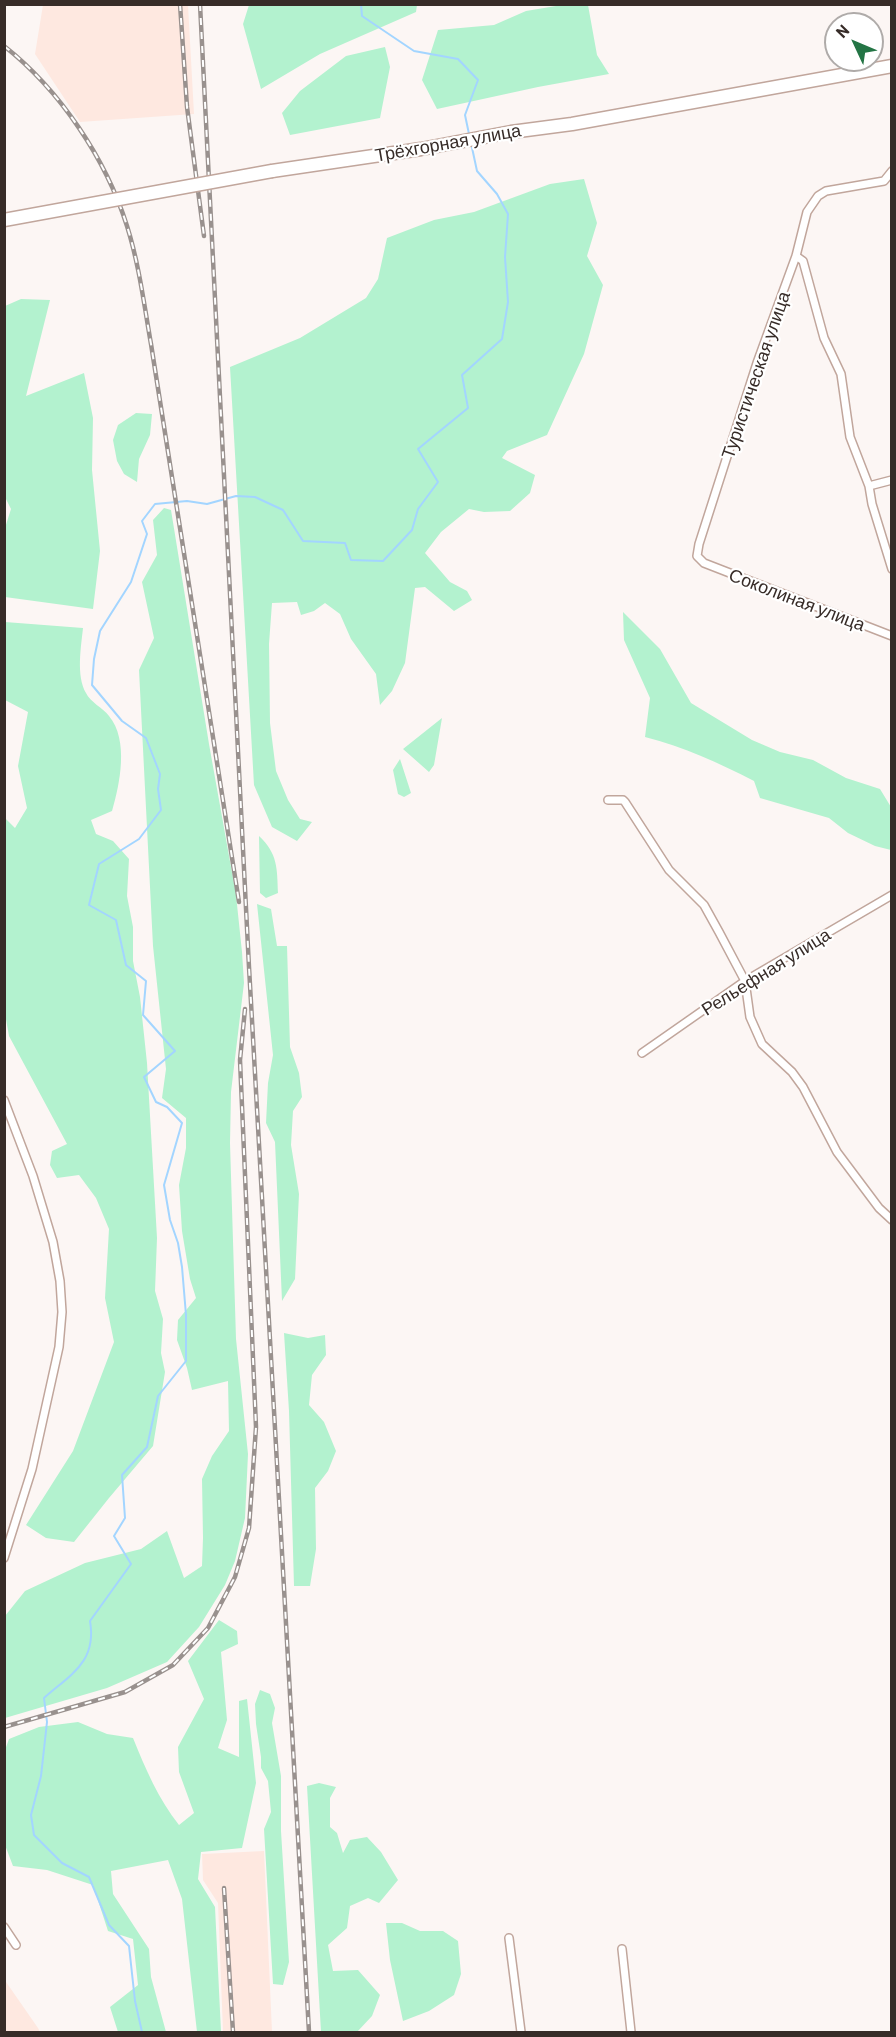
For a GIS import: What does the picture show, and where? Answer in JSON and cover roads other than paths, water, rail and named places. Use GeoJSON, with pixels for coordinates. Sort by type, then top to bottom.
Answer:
{"type":"FeatureCollection","features":[{"type":"Feature","properties":{"kind":"highway","name":"Трёхгорная улица"},"geometry":{"type":"LineString","coordinates":[[4,220],[272,171],[572,124],[891,66]]}},
{"type":"Feature","properties":{"kind":"street","name":"Туристическая улица"},"geometry":{"type":"LineString","coordinates":[[704,563],[697,556],[699,544],[758,363],[796,256],[807,212],[818,196],[826,191],[884,181],[891,171]]}},
{"type":"Feature","properties":{"kind":"street"},"geometry":{"type":"LineString","coordinates":[[796,256],[803,261],[824,338],[840,374],[850,437],[869,486],[891,570]]}},
{"type":"Feature","properties":{"kind":"street"},"geometry":{"type":"LineString","coordinates":[[869,486],[891,480]]}},
{"type":"Feature","properties":{"kind":"street","name":"Соколиная улица"},"geometry":{"type":"LineString","coordinates":[[704,563],[891,636]]}},
{"type":"Feature","properties":{"kind":"street"},"geometry":{"type":"LineString","coordinates":[[608,800],[625,802],[669,870],[704,905],[745,981],[750,1017],[762,1044],[798,1079],[837,1152],[879,1208],[891,1220]]}},
{"type":"Feature","properties":{"kind":"street","name":"Рельефная улица"},"geometry":{"type":"LineString","coordinates":[[642,1053],[745,981],[891,895]]}},
{"type":"Feature","properties":{"kind":"street"},"geometry":{"type":"LineString","coordinates":[[4,1100],[33,1176],[53,1242],[60,1281],[62,1312],[59,1347],[33,1469],[4,1558]]}},
{"type":"Feature","properties":{"kind":"street"},"geometry":{"type":"LineString","coordinates":[[4,1927],[16,1945]]}},
{"type":"Feature","properties":{"kind":"street"},"geometry":{"type":"LineString","coordinates":[[509,1938],[520,2032]]}},
{"type":"Feature","properties":{"kind":"street"},"geometry":{"type":"LineString","coordinates":[[622,1949],[631,2032]]}},
{"type":"Feature","properties":{"kind":"waterway"},"geometry":{"type":"LineString","coordinates":[[361,4],[362,16],[414,51],[458,59],[478,80],[465,115],[469,134]]}},
{"type":"Feature","properties":{"kind":"waterway"},"geometry":{"type":"LineString","coordinates":[[142,2032],[135,2001],[129,1946],[109,1925],[89,1877],[62,1863],[34,1835],[31,1815],[41,1776],[47,1722],[44,1698],[72,1674],[86,1657],[90,1647],[90,1621],[131,1564],[114,1536],[125,1518],[122,1475],[147,1447],[158,1396],[186,1361],[186,1315],[182,1267],[164,1185],[182,1123],[167,1107],[156,1102],[144,1077],[175,1051],[143,1015],[146,981],[126,965],[116,920],[89,905],[99,864],[139,839],[161,810],[158,789],[160,774],[146,738],[122,721],[92,685],[94,659],[100,631],[131,582],[147,534],[142,521],[155,504],[187,501],[207,504],[236,496],[255,497],[283,510],[303,541],[345,543],[351,560],[383,561],[412,530],[418,509],[438,482],[418,449],[468,408],[462,375],[502,339],[508,302],[505,257],[508,214],[497,194],[477,171],[471,143]]}},
{"type":"Feature","properties":{"kind":"railway"},"geometry":{"type":"LineString","coordinates":[[180,4],[187,107],[204,236]]}},
{"type":"Feature","properties":{"kind":"railway"},"geometry":{"type":"LineString","coordinates":[[200,4],[249,967],[309,2032]]}},
{"type":"Feature","properties":{"kind":"railway"},"geometry":{"type":"LineString","coordinates":[[4,46],[44,83],[79,127],[107,176],[131,240],[151,344],[239,902]]}},
{"type":"Feature","properties":{"kind":"railway"},"geometry":{"type":"LineString","coordinates":[[4,1727],[125,1692],[173,1665],[208,1628],[235,1577],[249,1528],[256,1427],[240,1060],[245,1009]]}},
{"type":"Feature","properties":{"kind":"railway"},"geometry":{"type":"LineString","coordinates":[[224,1888],[233,2032]]}}]}
